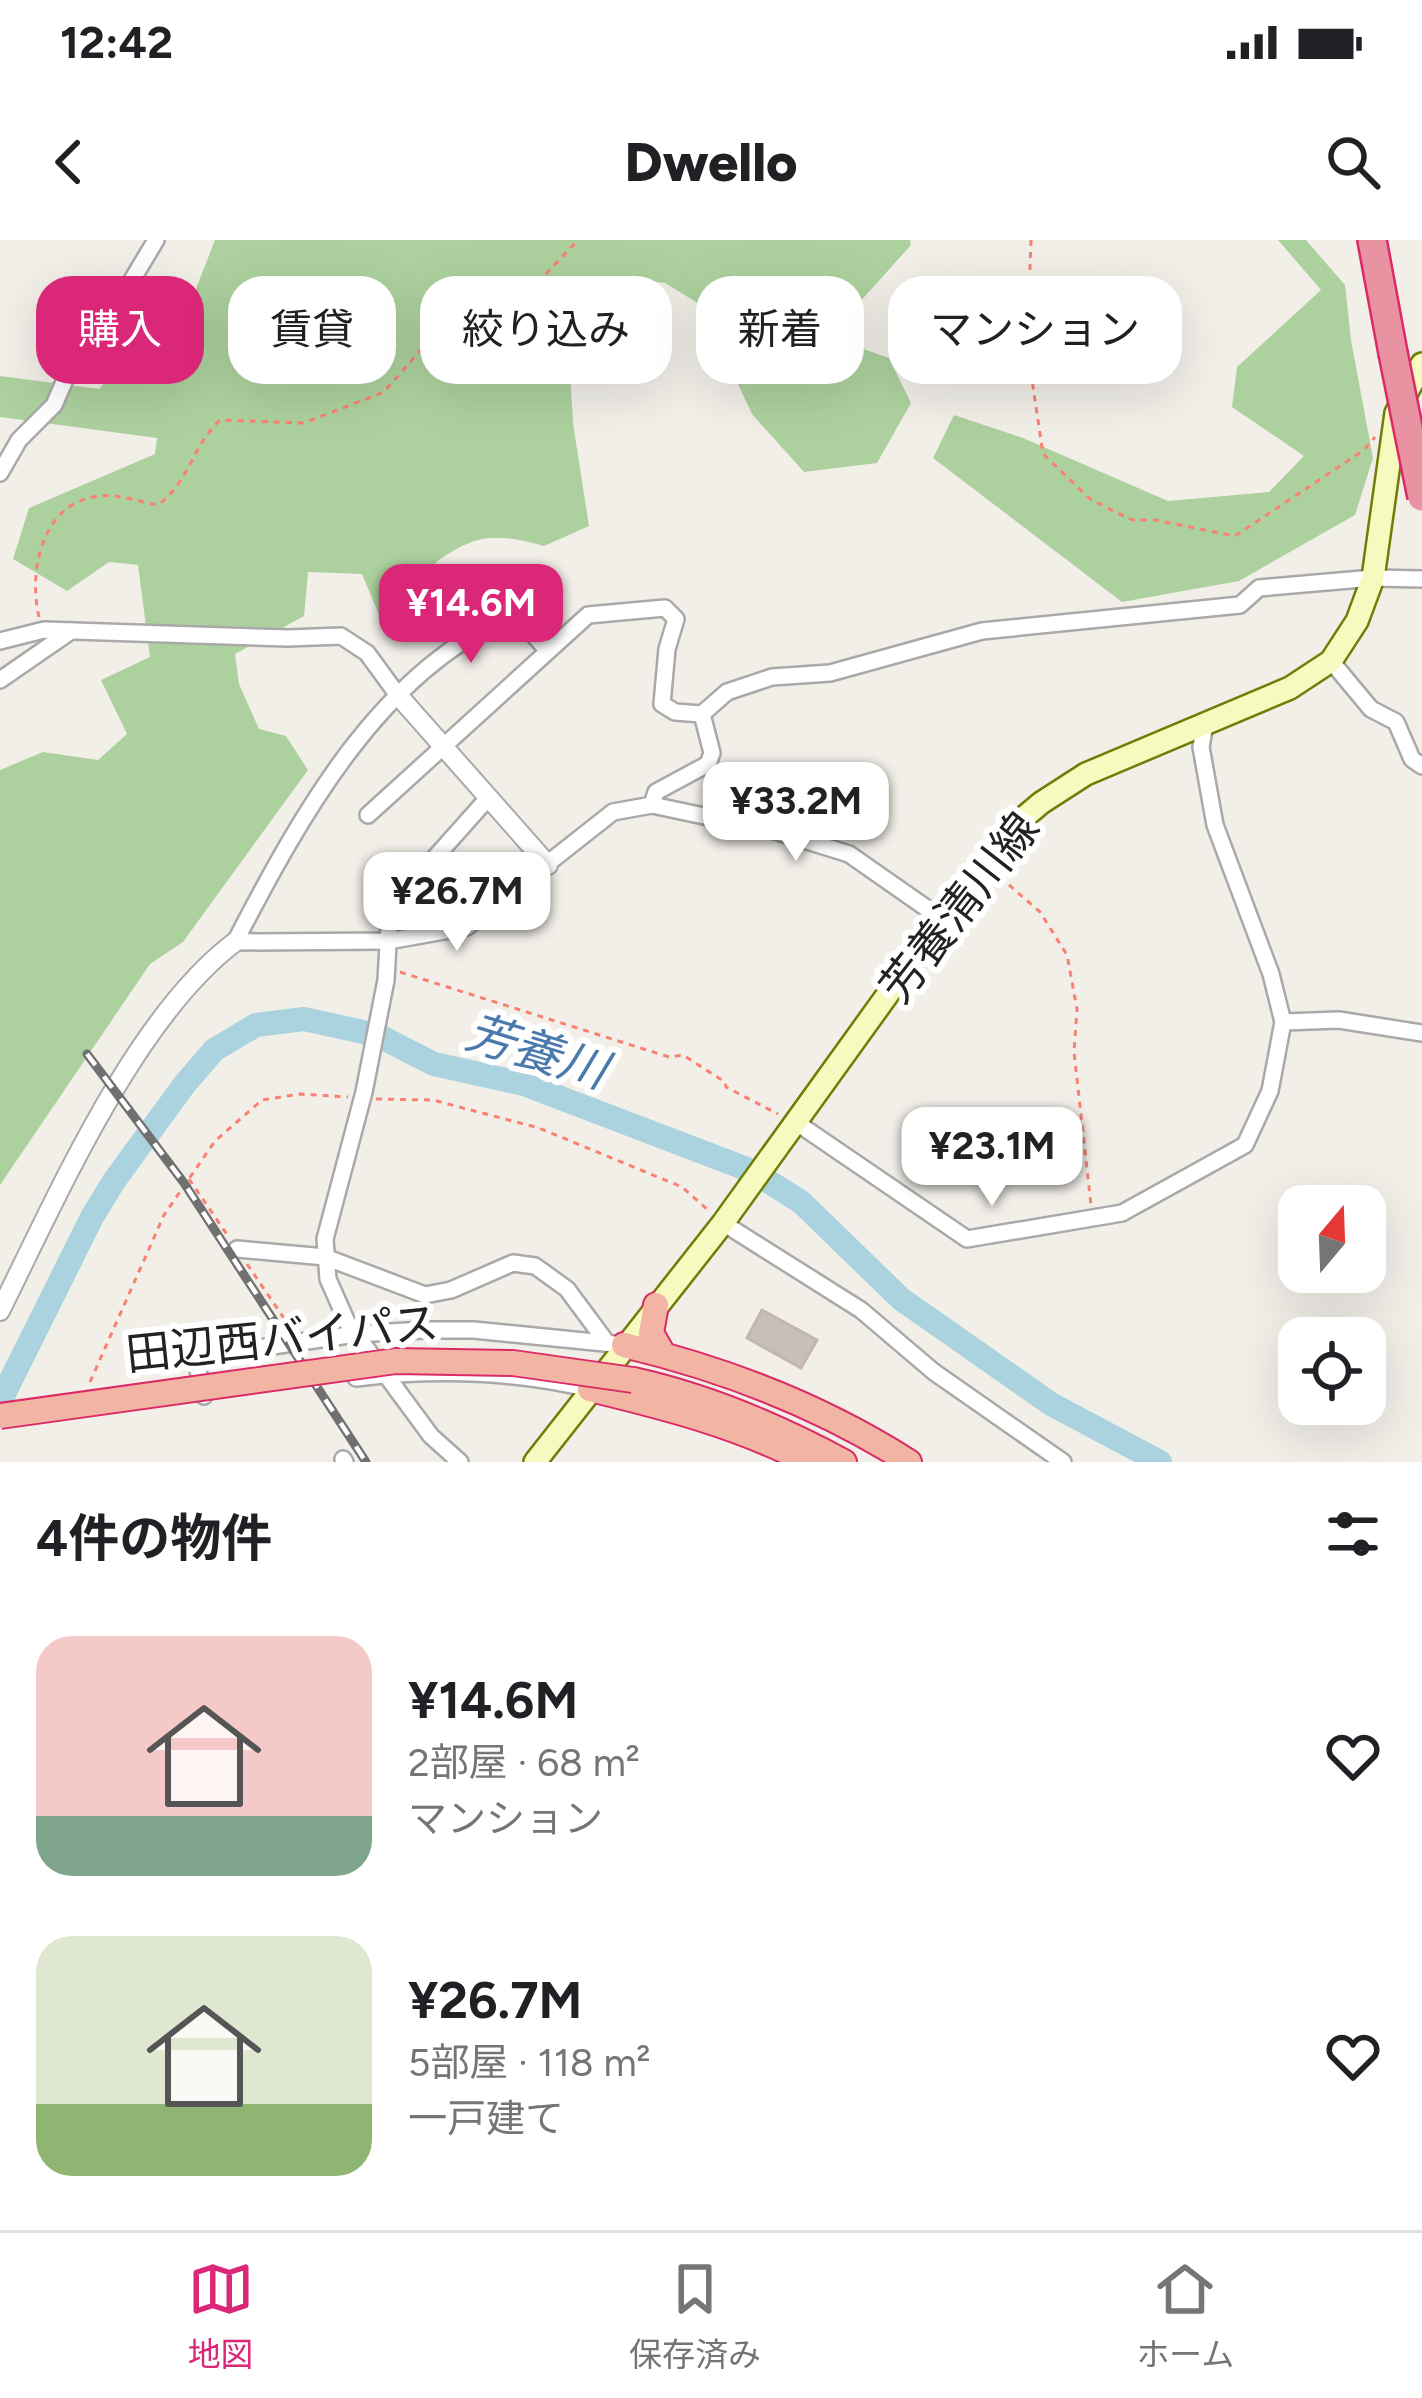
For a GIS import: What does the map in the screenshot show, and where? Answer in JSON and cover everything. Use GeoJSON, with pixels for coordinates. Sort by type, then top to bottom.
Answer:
{"type":"FeatureCollection","features":[{"type":"Feature","properties":{"kind":"highway"},"geometry":{"type":"LineString","coordinates":[[1373,240],[1422,497]]}},
{"type":"Feature","properties":{"kind":"highway"},"geometry":{"type":"LineString","coordinates":[[656,1305],[651,1333],[663,1354]]}},
{"type":"Feature","properties":{"kind":"highway"},"geometry":{"type":"LineString","coordinates":[[616,1344],[717,1370],[807,1406],[909,1462]]}},
{"type":"Feature","properties":{"kind":"highway","name":"田辺西バイパス"},"geometry":{"type":"LineString","coordinates":[[0,1415],[396,1361],[514,1363],[633,1380],[742,1414],[844,1462]]}},
{"type":"Feature","properties":{"kind":"highway"},"geometry":{"type":"LineString","coordinates":[[590,1389],[676,1410],[808,1462]]}},
{"type":"Feature","properties":{"kind":"main road","name":"芳養清川線"},"geometry":{"type":"LineString","coordinates":[[535,1462],[590,1389],[616,1344],[656,1305],[726,1218],[1015,825],[1086,774],[1290,688],[1330,661],[1357,621],[1373,578],[1396,413],[1422,364]]}},
{"type":"Feature","properties":{"kind":"street"},"geometry":{"type":"LineString","coordinates":[[0,473],[19,440],[54,405],[81,343],[129,285],[156,240]]}},
{"type":"Feature","properties":{"kind":"street"},"geometry":{"type":"LineString","coordinates":[[368,815],[588,615],[665,608],[676,619],[667,650],[662,704],[675,712],[702,714],[728,692],[772,677],[830,673],[982,631],[1240,605],[1259,588],[1373,578],[1422,579]]}},
{"type":"Feature","properties":{"kind":"street"},"geometry":{"type":"LineString","coordinates":[[0,1310],[60,1190],[144,1044],[207,963],[235,942],[338,768],[397,694],[460,642],[514,614],[548,651]]}},
{"type":"Feature","properties":{"kind":"street"},"geometry":{"type":"LineString","coordinates":[[0,641],[44,630],[341,636],[367,652],[397,694],[548,865]]}},
{"type":"Feature","properties":{"kind":"street"},"geometry":{"type":"LineString","coordinates":[[0,680],[71,631]]}},
{"type":"Feature","properties":{"kind":"street"},"geometry":{"type":"LineString","coordinates":[[1330,661],[1371,709],[1396,722],[1412,759],[1422,766]]}},
{"type":"Feature","properties":{"kind":"street"},"geometry":{"type":"LineString","coordinates":[[652,806],[656,792],[709,764],[712,753],[702,714]]}},
{"type":"Feature","properties":{"kind":"street"},"geometry":{"type":"LineString","coordinates":[[793,1129],[968,1239],[1122,1213],[1245,1145],[1270,1091],[1283,1022],[1271,974],[1215,825],[1201,747],[1205,724]]}},
{"type":"Feature","properties":{"kind":"street"},"geometry":{"type":"LineString","coordinates":[[460,1462],[431,1436],[356,1334],[335,1300],[325,1257],[329,1215],[363,1095],[386,974],[390,908],[488,798]]}},
{"type":"Feature","properties":{"kind":"street"},"geometry":{"type":"LineString","coordinates":[[235,942],[388,941],[467,927],[613,812],[652,806],[775,831],[850,854],[942,919]]}},
{"type":"Feature","properties":{"kind":"street"},"geometry":{"type":"LineString","coordinates":[[1283,1022],[1339,1021],[1422,1033]]}},
{"type":"Feature","properties":{"kind":"street"},"geometry":{"type":"LineString","coordinates":[[726,1218],[861,1310],[934,1372],[1063,1462]]}},
{"type":"Feature","properties":{"kind":"street"},"geometry":{"type":"LineString","coordinates":[[237,1249],[325,1257],[425,1295],[451,1291],[513,1263],[535,1267],[567,1289],[616,1344]]}},
{"type":"Feature","properties":{"kind":"street"},"geometry":{"type":"LineString","coordinates":[[590,1389],[464,1374],[386,1376],[205,1399],[195,1358],[356,1334],[474,1330],[616,1344]]}},
{"type":"Feature","properties":{"kind":"street"},"geometry":{"type":"LineString","coordinates":[[525,1378],[536,1358],[536,1335]]}},
{"type":"Feature","properties":{"kind":"path"},"geometry":{"type":"LineString","coordinates":[[44,630],[34,596],[37,555],[52,522],[67,509],[99,495],[158,505],[173,494],[202,436],[220,420],[304,423],[384,392],[441,320],[495,306],[543,277],[578,240]]}},
{"type":"Feature","properties":{"kind":"path"},"geometry":{"type":"LineString","coordinates":[[1031,240],[1027,346],[1043,454],[1089,498],[1115,512],[1132,520],[1235,536],[1364,450],[1396,413]]}},
{"type":"Feature","properties":{"kind":"path"},"geometry":{"type":"LineString","coordinates":[[985,863],[1040,912],[1066,955],[1077,1009],[1073,1052],[1092,1218]]}},
{"type":"Feature","properties":{"kind":"path"},"geometry":{"type":"LineString","coordinates":[[386,974],[669,1057],[683,1055],[793,1129]]}},
{"type":"Feature","properties":{"kind":"path"},"geometry":{"type":"LineString","coordinates":[[81,1391],[90,1382],[164,1215],[215,1141],[262,1100],[300,1094],[433,1100],[539,1128],[682,1187],[726,1218]]}},
{"type":"Feature","properties":{"kind":"green space"},"geometry":{"type":"Polygon","coordinates":[[[215,240],[910,240],[911,245],[864,297],[864,276],[696,276],[696,302],[672,287],[672,276],[420,276],[420,384],[571,384],[589,526],[544,546],[487,538],[450,552],[436,562],[421,628],[382,622],[362,574],[308,572],[304,616],[235,654],[239,684],[259,729],[286,736],[308,770],[183,942],[150,964],[0,1185],[0,770],[43,752],[98,760],[127,734],[101,680],[150,657],[138,565],[109,562],[67,591],[13,559],[29,508],[155,454],[157,438],[0,417],[0,376],[99,389],[103,384],[204,384],[201,276],[215,240]]]}},
{"type":"Feature","properties":{"kind":"green space"},"geometry":{"type":"Polygon","coordinates":[[[1278,240],[1306,240],[1345,285],[1373,458],[1355,515],[1239,581],[1122,602],[933,458],[954,415],[1023,438],[1168,501],[1269,492],[1304,456],[1232,407],[1237,367],[1321,290],[1278,240]]]}},
{"type":"Feature","properties":{"kind":"green space"},"geometry":{"type":"Polygon","coordinates":[[[864,349],[888,358],[888,384],[902,384],[911,403],[877,463],[804,472],[752,414],[738,384],[864,384],[864,349]]]}},
{"type":"Feature","properties":{"kind":"building"},"geometry":{"type":"Polygon","coordinates":[[[762,1310],[817,1340],[801,1368],[747,1338],[762,1310]]]}},
{"type":"Feature","properties":{"kind":"waterway","name":"芳養川"},"geometry":{"type":"LineString","coordinates":[[0,1402],[92,1217],[184,1085],[214,1050],[256,1025],[304,1019],[377,1035],[434,1064],[524,1084],[752,1171],[801,1202],[901,1299],[1051,1404],[1160,1462]]}},
{"type":"Feature","properties":{"kind":"railway"},"geometry":{"type":"LineString","coordinates":[[87,1054],[184,1183],[366,1462]]}}]}
